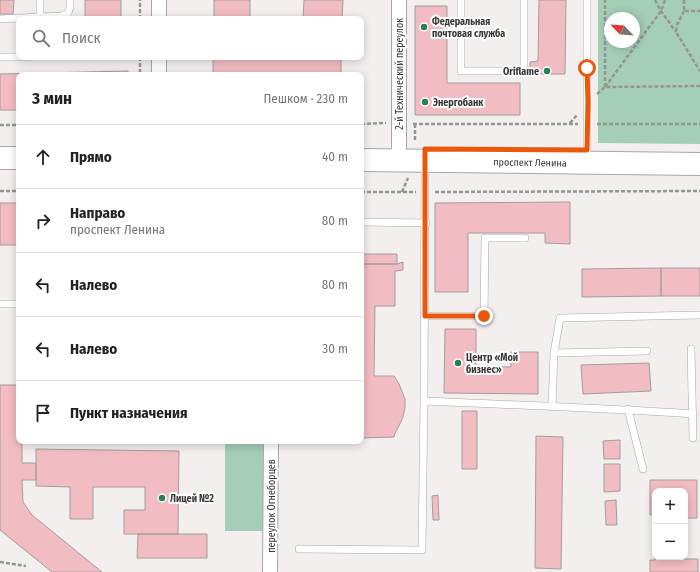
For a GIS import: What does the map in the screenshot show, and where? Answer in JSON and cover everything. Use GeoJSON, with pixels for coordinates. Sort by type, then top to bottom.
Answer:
{"type":"FeatureCollection","features":[{"type":"Feature","properties":{"kind":"main road"},"geometry":{"type":"LineString","coordinates":[[0,146],[16,146]]}},
{"type":"Feature","properties":{"kind":"main road","name":"проспект Ленина"},"geometry":{"type":"LineString","coordinates":[[364,148],[412,156],[700,164]]}},
{"type":"Feature","properties":{"kind":"main road","name":"проспект Ленина"},"geometry":{"type":"LineString","coordinates":[[364,160],[412,156],[587,150],[700,151]]}},
{"type":"Feature","properties":{"kind":"main road"},"geometry":{"type":"LineString","coordinates":[[0,158],[16,158]]}},
{"type":"Feature","properties":{"kind":"street"},"geometry":{"type":"LineString","coordinates":[[159,0],[159,16]]}},
{"type":"Feature","properties":{"kind":"street","name":"2-й Технический переулок"},"geometry":{"type":"LineString","coordinates":[[399,0],[412,156]]}},
{"type":"Feature","properties":{"kind":"street"},"geometry":{"type":"LineString","coordinates":[[159,60],[159,72]]}},
{"type":"Feature","properties":{"kind":"street","name":"переулок Огнеборцев"},"geometry":{"type":"LineString","coordinates":[[270,572],[271,444]]}},
{"type":"Feature","properties":{"kind":"lane"},"geometry":{"type":"LineString","coordinates":[[40,0],[40,16]]}},
{"type":"Feature","properties":{"kind":"lane"},"geometry":{"type":"LineString","coordinates":[[62,16],[68,13],[70,0]]}},
{"type":"Feature","properties":{"kind":"lane"},"geometry":{"type":"LineString","coordinates":[[461,0],[461,71],[524,71],[524,0]]}},
{"type":"Feature","properties":{"kind":"lane"},"geometry":{"type":"LineString","coordinates":[[587,0],[587,150]]}},
{"type":"Feature","properties":{"kind":"lane"},"geometry":{"type":"LineString","coordinates":[[0,19],[16,18]]}},
{"type":"Feature","properties":{"kind":"lane"},"geometry":{"type":"LineString","coordinates":[[0,57],[16,57]]}},
{"type":"Feature","properties":{"kind":"lane"},"geometry":{"type":"LineString","coordinates":[[299,549],[422,550],[426,223],[412,156]]}},
{"type":"Feature","properties":{"kind":"lane"},"geometry":{"type":"LineString","coordinates":[[364,222],[426,223]]}},
{"type":"Feature","properties":{"kind":"lane"},"geometry":{"type":"LineString","coordinates":[[425,316],[484,316],[485,238],[525,238]]}},
{"type":"Feature","properties":{"kind":"lane"},"geometry":{"type":"LineString","coordinates":[[0,304],[16,304]]}},
{"type":"Feature","properties":{"kind":"lane"},"geometry":{"type":"LineString","coordinates":[[552,407],[554,353],[560,318],[700,315]]}},
{"type":"Feature","properties":{"kind":"lane"},"geometry":{"type":"LineString","coordinates":[[691,349],[693,438]]}},
{"type":"Feature","properties":{"kind":"lane"},"geometry":{"type":"LineString","coordinates":[[554,353],[647,351]]}},
{"type":"Feature","properties":{"kind":"lane"},"geometry":{"type":"LineString","coordinates":[[424,401],[628,409],[693,414]]}},
{"type":"Feature","properties":{"kind":"lane"},"geometry":{"type":"LineString","coordinates":[[628,409],[643,468]]}},
{"type":"Feature","properties":{"kind":"path"},"geometry":{"type":"LineString","coordinates":[[140,0],[140,16]]}},
{"type":"Feature","properties":{"kind":"path"},"geometry":{"type":"LineString","coordinates":[[604,87],[605,0]]}},
{"type":"Feature","properties":{"kind":"path"},"geometry":{"type":"LineString","coordinates":[[655,0],[700,71]]}},
{"type":"Feature","properties":{"kind":"path"},"geometry":{"type":"LineString","coordinates":[[570,124],[588,102],[604,87],[661,11],[665,0]]}},
{"type":"Feature","properties":{"kind":"path"},"geometry":{"type":"LineString","coordinates":[[676,32],[677,25],[684,11],[684,0]]}},
{"type":"Feature","properties":{"kind":"path"},"geometry":{"type":"LineString","coordinates":[[684,11],[700,11]]}},
{"type":"Feature","properties":{"kind":"path"},"geometry":{"type":"LineString","coordinates":[[140,60],[140,72]]}},
{"type":"Feature","properties":{"kind":"path"},"geometry":{"type":"LineString","coordinates":[[604,87],[700,86]]}},
{"type":"Feature","properties":{"kind":"path"},"geometry":{"type":"LineString","coordinates":[[364,124],[388,124]]}},
{"type":"Feature","properties":{"kind":"path"},"geometry":{"type":"LineString","coordinates":[[410,124],[700,124]]}},
{"type":"Feature","properties":{"kind":"path"},"geometry":{"type":"LineString","coordinates":[[402,192],[412,156],[414,124]]}},
{"type":"Feature","properties":{"kind":"path"},"geometry":{"type":"LineString","coordinates":[[0,125],[16,125]]}},
{"type":"Feature","properties":{"kind":"path"},"geometry":{"type":"LineString","coordinates":[[0,191],[16,191]]}},
{"type":"Feature","properties":{"kind":"path"},"geometry":{"type":"LineString","coordinates":[[434,192],[700,191]]}},
{"type":"Feature","properties":{"kind":"path"},"geometry":{"type":"LineString","coordinates":[[364,192],[419,192]]}},
{"type":"Feature","properties":{"kind":"path"},"geometry":{"type":"LineString","coordinates":[[0,562],[26,566]]}},
{"type":"Feature","properties":{"kind":"green space"},"geometry":{"type":"Polygon","coordinates":[[[598,0],[700,0],[700,144],[598,143],[598,0]]]}},
{"type":"Feature","properties":{"kind":"green space"},"geometry":{"type":"Polygon","coordinates":[[[225,444],[266,444],[266,531],[225,531],[225,444]]]}},
{"type":"Feature","properties":{"kind":"building"},"geometry":{"type":"Polygon","coordinates":[[[0,0],[14,0],[13,14],[0,14],[0,0]]]}},
{"type":"Feature","properties":{"kind":"building"},"geometry":{"type":"Polygon","coordinates":[[[85,0],[121,0],[121,16],[85,16],[85,0]]]}},
{"type":"Feature","properties":{"kind":"building"},"geometry":{"type":"Polygon","coordinates":[[[214,0],[250,0],[250,16],[214,16],[214,0]]]}},
{"type":"Feature","properties":{"kind":"building"},"geometry":{"type":"Polygon","coordinates":[[[304,0],[343,0],[342,16],[303,16],[304,0]]]}},
{"type":"Feature","properties":{"kind":"building"},"geometry":{"type":"Polygon","coordinates":[[[539,0],[566,0],[565,74],[530,74],[530,62],[538,61],[539,0]]]}},
{"type":"Feature","properties":{"kind":"building"},"geometry":{"type":"Polygon","coordinates":[[[415,6],[447,6],[447,83],[520,83],[520,115],[415,115],[415,6]]]}},
{"type":"Feature","properties":{"kind":"building"},"geometry":{"type":"Polygon","coordinates":[[[213,60],[341,60],[341,72],[213,72],[213,60]]]}},
{"type":"Feature","properties":{"kind":"building"},"geometry":{"type":"Polygon","coordinates":[[[128,71],[128,72],[85,72],[128,71]]]}},
{"type":"Feature","properties":{"kind":"building"},"geometry":{"type":"Polygon","coordinates":[[[0,74],[16,74],[16,110],[0,110],[0,74]]]}},
{"type":"Feature","properties":{"kind":"building"},"geometry":{"type":"Polygon","coordinates":[[[570,202],[570,244],[545,243],[545,233],[468,233],[468,292],[435,292],[435,203],[570,202]]]}},
{"type":"Feature","properties":{"kind":"building"},"geometry":{"type":"Polygon","coordinates":[[[0,203],[16,203],[16,245],[0,245],[0,203]]]}},
{"type":"Feature","properties":{"kind":"building"},"geometry":{"type":"Polygon","coordinates":[[[364,254],[397,254],[397,264],[364,264],[364,254]]]}},
{"type":"Feature","properties":{"kind":"building"},"geometry":{"type":"Polygon","coordinates":[[[403,262],[403,270],[395,271],[395,306],[375,306],[374,376],[394,376],[405,399],[405,408],[403,417],[394,437],[364,438],[364,264],[397,264],[403,262]]]}},
{"type":"Feature","properties":{"kind":"building"},"geometry":{"type":"Polygon","coordinates":[[[661,268],[700,268],[700,296],[661,296],[661,268]]]}},
{"type":"Feature","properties":{"kind":"building"},"geometry":{"type":"Polygon","coordinates":[[[661,268],[661,296],[582,297],[582,269],[661,268]]]}},
{"type":"Feature","properties":{"kind":"building"},"geometry":{"type":"Polygon","coordinates":[[[445,329],[476,329],[476,366],[511,367],[511,352],[538,352],[538,394],[444,393],[445,329]]]}},
{"type":"Feature","properties":{"kind":"building"},"geometry":{"type":"Polygon","coordinates":[[[649,363],[651,391],[583,394],[581,365],[649,363]]]}},
{"type":"Feature","properties":{"kind":"building"},"geometry":{"type":"Polygon","coordinates":[[[0,385],[16,385],[16,444],[22,444],[22,463],[36,463],[36,480],[22,480],[23,502],[32,515],[102,572],[52,572],[0,530],[0,385]]]}},
{"type":"Feature","properties":{"kind":"building"},"geometry":{"type":"Polygon","coordinates":[[[462,411],[477,411],[477,469],[462,469],[462,411]]]}},
{"type":"Feature","properties":{"kind":"building"},"geometry":{"type":"Polygon","coordinates":[[[536,436],[563,437],[561,569],[535,568],[536,436]]]}},
{"type":"Feature","properties":{"kind":"building"},"geometry":{"type":"Polygon","coordinates":[[[620,440],[620,459],[604,459],[603,441],[620,440]]]}},
{"type":"Feature","properties":{"kind":"building","name":"Лицей №2"},"geometry":{"type":"Polygon","coordinates":[[[36,449],[179,451],[178,534],[124,534],[124,510],[145,510],[145,487],[93,487],[93,519],[70,519],[70,487],[36,486],[36,449]]]}},
{"type":"Feature","properties":{"kind":"building"},"geometry":{"type":"Polygon","coordinates":[[[604,464],[620,464],[620,491],[604,492],[604,464]]]}},
{"type":"Feature","properties":{"kind":"building"},"geometry":{"type":"Polygon","coordinates":[[[650,480],[697,480],[697,518],[688,518],[688,488],[652,488],[652,515],[650,515],[650,480]]]}},
{"type":"Feature","properties":{"kind":"building"},"geometry":{"type":"Polygon","coordinates":[[[438,495],[439,520],[433,520],[432,496],[438,495]]]}},
{"type":"Feature","properties":{"kind":"building"},"geometry":{"type":"Polygon","coordinates":[[[616,500],[617,525],[606,525],[605,501],[616,500]]]}},
{"type":"Feature","properties":{"kind":"building"},"geometry":{"type":"Polygon","coordinates":[[[138,534],[207,534],[207,558],[137,558],[138,534]]]}},
{"type":"Feature","properties":{"kind":"building"},"geometry":{"type":"Polygon","coordinates":[[[698,559],[698,572],[650,572],[650,560],[698,559]]]}},
{"type":"Feature","properties":{"kind":"place","name":"Федеральная почтовая служба"},"geometry":{"type":"Point","coordinates":[424,27]}},
{"type":"Feature","properties":{"kind":"place","name":"Oriflame"},"geometry":{"type":"Point","coordinates":[547,71]}},
{"type":"Feature","properties":{"kind":"place","name":"Энергобанк"},"geometry":{"type":"Point","coordinates":[425,102]}},
{"type":"Feature","properties":{"kind":"place","name":"Центр «Мой бизнес»"},"geometry":{"type":"Point","coordinates":[458,363]}},
{"type":"Feature","properties":{"kind":"place","name":"Лицей №2"},"geometry":{"type":"Point","coordinates":[162,498]}},
{"type":"Feature","properties":{"kind":"route"},"geometry":{"type":"LineString","coordinates":[[484,316],[425,316],[425,149],[587,150],[587,68]]}}]}
